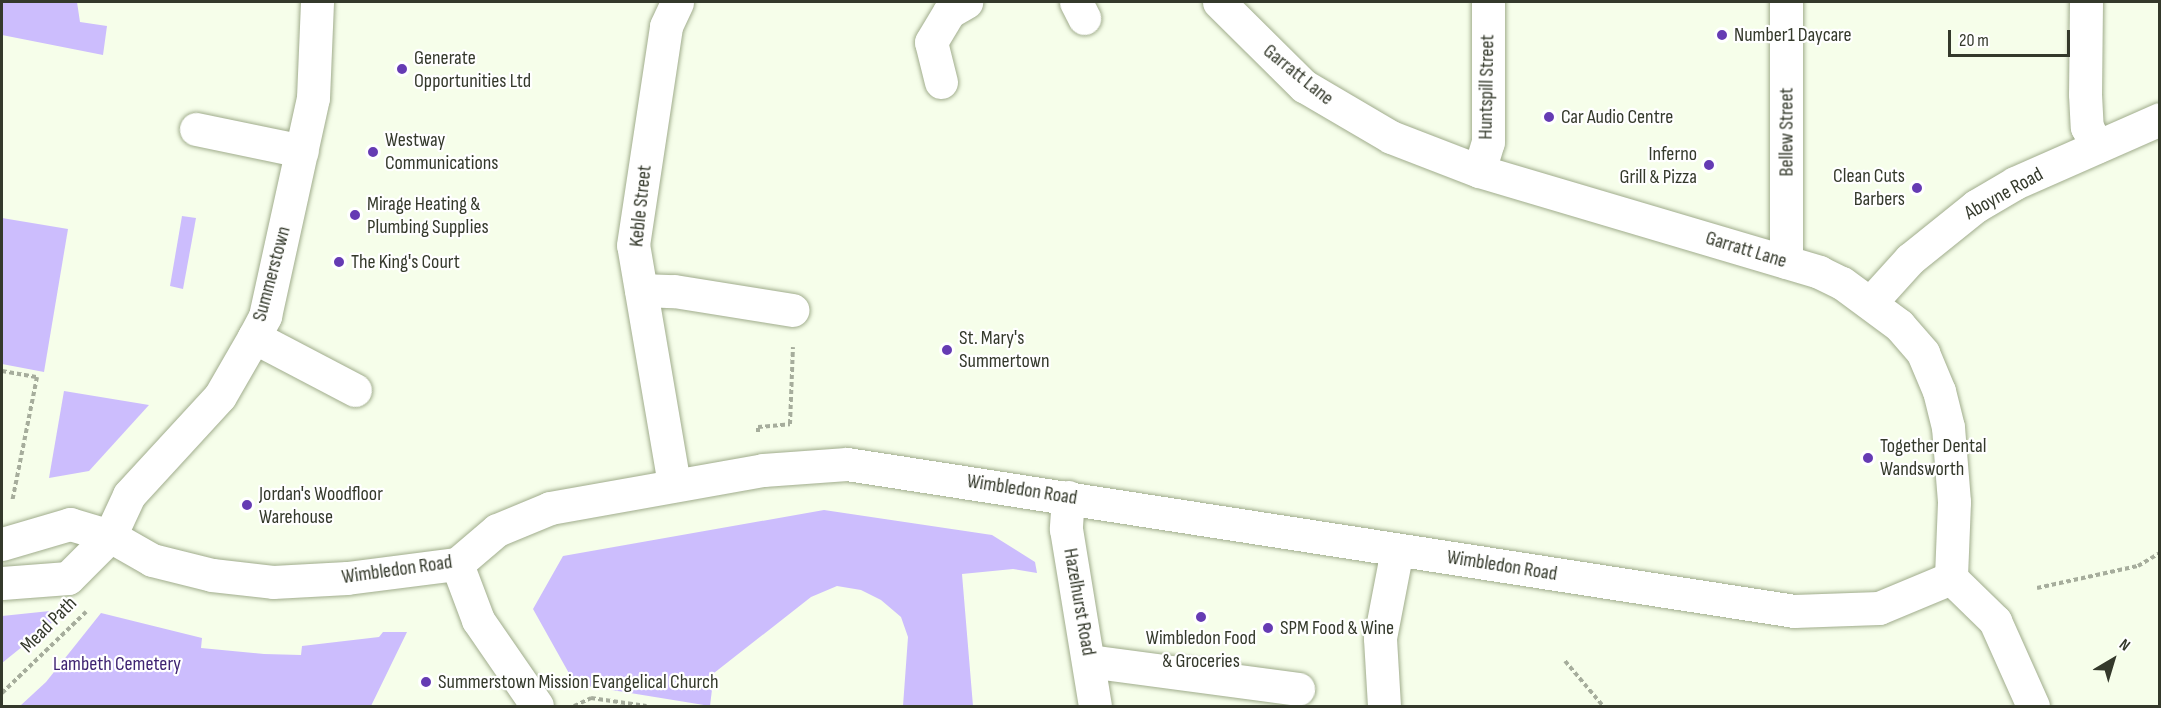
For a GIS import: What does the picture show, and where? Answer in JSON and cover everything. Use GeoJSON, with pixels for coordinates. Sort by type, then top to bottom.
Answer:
{"type":"FeatureCollection","features":[{"type":"Feature","properties":{"kind":"street","name":"Summerstown"},"geometry":{"type":"LineString","coordinates":[[110,536],[129,495],[220,396],[265,316],[316,83],[317,2]]}},
{"type":"Feature","properties":{"kind":"street","name":"Keble Street"},"geometry":{"type":"LineString","coordinates":[[674,484],[633,244],[666,26],[676,2]]}},
{"type":"Feature","properties":{"kind":"street"},"geometry":{"type":"LineString","coordinates":[[941,82],[931,42],[949,12],[966,2]]}},
{"type":"Feature","properties":{"kind":"street","name":"Garratt Lane"},"geometry":{"type":"LineString","coordinates":[[1219,2],[1304,86],[1391,137],[1479,171],[1786,262],[1842,283],[1870,302],[1899,325],[1923,353],[1939,391],[1948,427],[1954,502],[1951,578]]}},
{"type":"Feature","properties":{"kind":"street","name":"Huntspill Street"},"geometry":{"type":"LineString","coordinates":[[1479,171],[1488,142],[1488,2]]}},
{"type":"Feature","properties":{"kind":"street","name":"Bellew Street"},"geometry":{"type":"LineString","coordinates":[[1786,2],[1786,262]]}},
{"type":"Feature","properties":{"kind":"street"},"geometry":{"type":"LineString","coordinates":[[2086,2],[2087,127],[2097,147]]}},
{"type":"Feature","properties":{"kind":"street","name":"Aboyne Road"},"geometry":{"type":"LineString","coordinates":[[1870,302],[1910,259],[1976,206],[2015,183],[2160,119]]}},
{"type":"Feature","properties":{"kind":"street"},"geometry":{"type":"LineString","coordinates":[[196,129],[302,151]]}},
{"type":"Feature","properties":{"kind":"street"},"geometry":{"type":"LineString","coordinates":[[641,290],[674,291],[792,310]]}},
{"type":"Feature","properties":{"kind":"street"},"geometry":{"type":"LineString","coordinates":[[254,337],[355,390]]}},
{"type":"Feature","properties":{"kind":"street","name":"Wimbledon Road"},"geometry":{"type":"LineString","coordinates":[[2,544],[70,524],[110,536],[152,560],[212,575],[273,582],[347,578],[457,564],[497,530],[532,514],[674,484],[763,470],[847,464],[1794,611],[1879,608],[1951,578]]}},
{"type":"Feature","properties":{"kind":"street","name":"Hazelhurst Road"},"geometry":{"type":"LineString","coordinates":[[1068,497],[1066,529],[1095,706]]}},
{"type":"Feature","properties":{"kind":"street"},"geometry":{"type":"LineString","coordinates":[[2,583],[68,578],[110,536]]}},
{"type":"Feature","properties":{"kind":"street"},"geometry":{"type":"LineString","coordinates":[[1384,706],[1380,638],[1397,550]]}},
{"type":"Feature","properties":{"kind":"street"},"geometry":{"type":"LineString","coordinates":[[457,564],[478,620],[537,706]]}},
{"type":"Feature","properties":{"kind":"street"},"geometry":{"type":"LineString","coordinates":[[1951,578],[1995,621],[2015,659],[2034,706]]}},
{"type":"Feature","properties":{"kind":"street"},"geometry":{"type":"LineString","coordinates":[[1089,661],[1229,693],[1298,689]]}},
{"type":"Feature","properties":{"kind":"path"},"geometry":{"type":"LineString","coordinates":[[763,470],[758,427],[790,424],[792,310]]}},
{"type":"Feature","properties":{"kind":"path"},"geometry":{"type":"LineString","coordinates":[[2,371],[37,377],[10,510]]}},
{"type":"Feature","properties":{"kind":"path"},"geometry":{"type":"LineString","coordinates":[[2037,588],[2138,566],[2160,553]]}},
{"type":"Feature","properties":{"kind":"path","name":"Mead Path"},"geometry":{"type":"LineString","coordinates":[[2,693],[92,604]]}},
{"type":"Feature","properties":{"kind":"path"},"geometry":{"type":"LineString","coordinates":[[1565,661],[1603,706]]}},
{"type":"Feature","properties":{"kind":"path"},"geometry":{"type":"LineString","coordinates":[[573,706],[591,698],[646,706]]}},
{"type":"Feature","properties":{"kind":"green space"},"geometry":{"type":"Polygon","coordinates":[[[2,2],[77,2],[80,22],[107,26],[103,55],[2,35],[2,2]]]}},
{"type":"Feature","properties":{"kind":"green space"},"geometry":{"type":"Polygon","coordinates":[[[182,216],[196,218],[183,289],[170,286],[182,216]]]}},
{"type":"Feature","properties":{"kind":"green space"},"geometry":{"type":"Polygon","coordinates":[[[2,218],[68,229],[44,372],[2,364],[2,218]]]}},
{"type":"Feature","properties":{"kind":"green space"},"geometry":{"type":"Polygon","coordinates":[[[64,391],[149,405],[89,471],[49,478],[64,391]]]}},
{"type":"Feature","properties":{"kind":"green space"},"geometry":{"type":"Polygon","coordinates":[[[824,510],[992,535],[1035,562],[1037,573],[1013,569],[962,574],[973,706],[903,706],[908,637],[901,617],[881,600],[861,590],[837,586],[811,597],[714,673],[710,706],[575,684],[533,609],[563,556],[824,510]]]}},
{"type":"Feature","properties":{"kind":"green space"},"geometry":{"type":"Polygon","coordinates":[[[69,609],[2,663],[2,616],[69,609]]]}},
{"type":"Feature","properties":{"kind":"green space","name":"Lambeth Cemetery"},"geometry":{"type":"Polygon","coordinates":[[[101,613],[202,638],[201,648],[264,654],[301,655],[302,646],[379,637],[383,632],[407,632],[371,706],[20,706],[46,682],[101,613]]]}},
{"type":"Feature","properties":{"kind":"place","name":"Number1 Daycare"},"geometry":{"type":"Point","coordinates":[1722,35]}},
{"type":"Feature","properties":{"kind":"place","name":"Generate Opportunities Ltd"},"geometry":{"type":"Point","coordinates":[402,69]}},
{"type":"Feature","properties":{"kind":"place","name":"Car Audio Centre"},"geometry":{"type":"Point","coordinates":[1549,117]}},
{"type":"Feature","properties":{"kind":"place","name":"Westway Communications"},"geometry":{"type":"Point","coordinates":[373,152]}},
{"type":"Feature","properties":{"kind":"place","name":"Inferno Grill & Pizza"},"geometry":{"type":"Point","coordinates":[1709,165]}},
{"type":"Feature","properties":{"kind":"place","name":"Clean Cuts Barbers"},"geometry":{"type":"Point","coordinates":[1917,188]}},
{"type":"Feature","properties":{"kind":"place","name":"Mirage Heating & Plumbing Supplies"},"geometry":{"type":"Point","coordinates":[355,215]}},
{"type":"Feature","properties":{"kind":"place","name":"The King's Court"},"geometry":{"type":"Point","coordinates":[339,262]}},
{"type":"Feature","properties":{"kind":"place","name":"St. Mary's Summertown"},"geometry":{"type":"Point","coordinates":[947,350]}},
{"type":"Feature","properties":{"kind":"place","name":"Together Dental Wandsworth"},"geometry":{"type":"Point","coordinates":[1868,458]}},
{"type":"Feature","properties":{"kind":"place","name":"Jordan's Woodfloor Warehouse"},"geometry":{"type":"Point","coordinates":[247,505]}},
{"type":"Feature","properties":{"kind":"place","name":"Wimbledon Food & Groceries"},"geometry":{"type":"Point","coordinates":[1201,617]}},
{"type":"Feature","properties":{"kind":"place","name":"SPM Food & Wine"},"geometry":{"type":"Point","coordinates":[1268,628]}},
{"type":"Feature","properties":{"kind":"place","name":"Summerstown Mission Evangelical Church"},"geometry":{"type":"Point","coordinates":[426,682]}}]}
